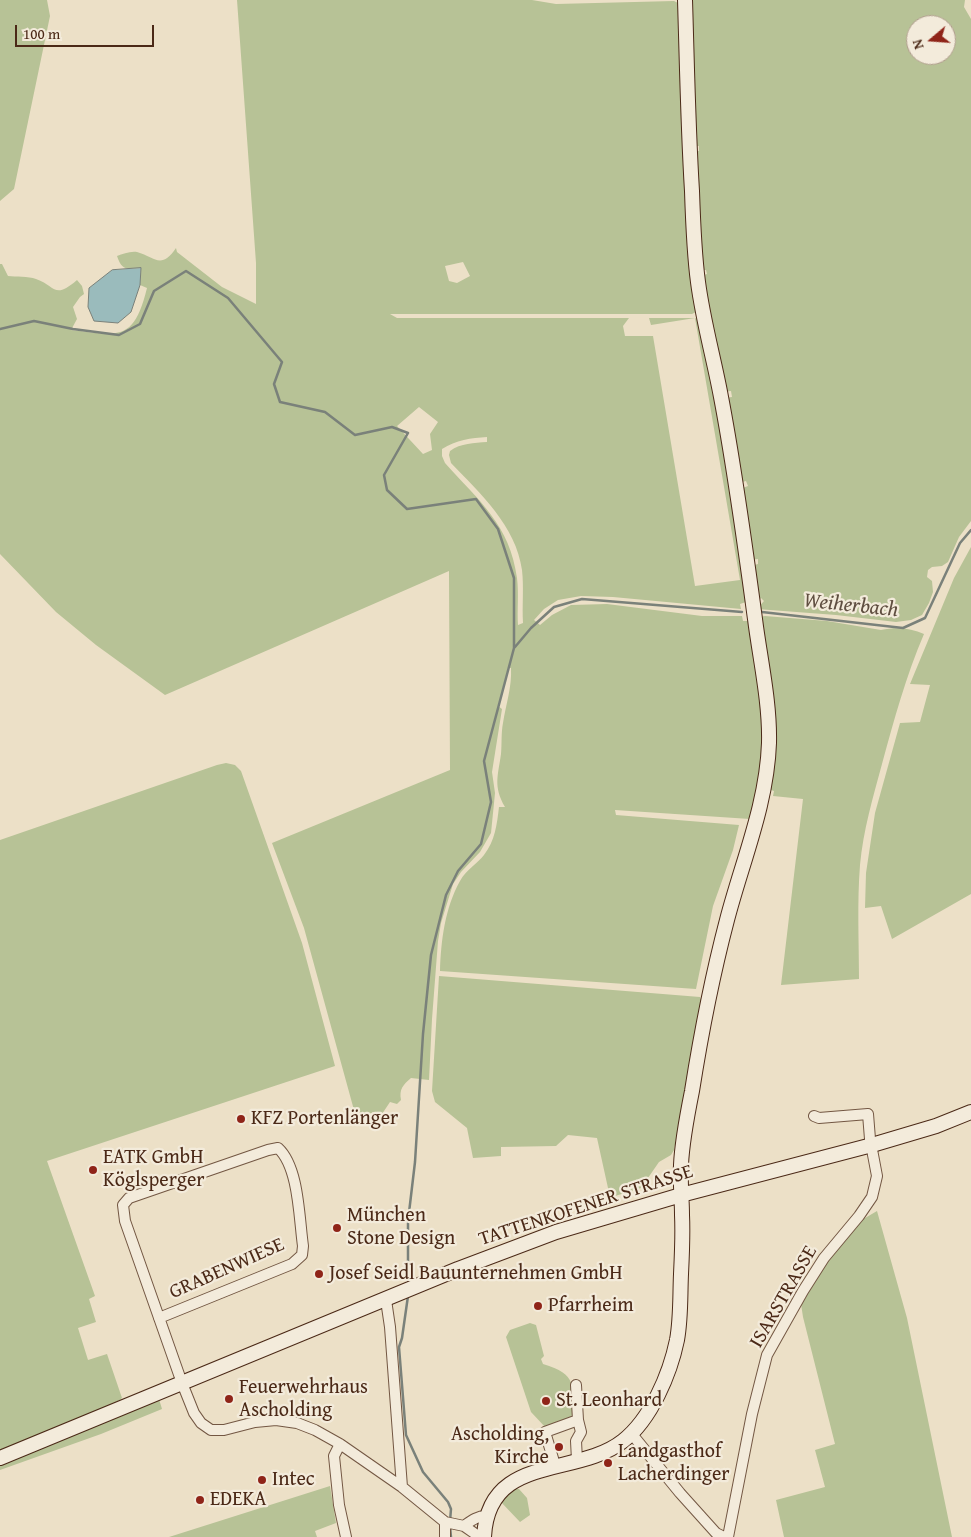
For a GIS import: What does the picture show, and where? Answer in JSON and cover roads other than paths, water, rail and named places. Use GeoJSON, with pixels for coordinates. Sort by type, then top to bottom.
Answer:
{"type":"FeatureCollection","features":[{"type":"Feature","properties":{"kind":"main road"},"geometry":{"type":"LineString","coordinates":[[484,1537],[486,1516],[493,1501],[511,1483],[539,1470],[577,1460],[622,1442],[646,1414],[661,1387],[671,1361],[680,1312],[681,1161],[695,1073],[727,918],[765,778],[769,742],[766,699],[733,465],[722,399],[698,282],[688,121],[685,0]]}},
{"type":"Feature","properties":{"kind":"main road","name":"TATTENKOFENER STRASSE"},"geometry":{"type":"LineString","coordinates":[[0,1458],[420,1285],[556,1232],[681,1194],[872,1145],[936,1126],[971,1112]]}},
{"type":"Feature","properties":{"kind":"street"},"geometry":{"type":"LineString","coordinates":[[814,1116],[819,1118],[868,1114],[872,1145]]}},
{"type":"Feature","properties":{"kind":"street","name":"ISARSTRASSE"},"geometry":{"type":"LineString","coordinates":[[728,1537],[752,1414],[767,1355],[824,1258],[872,1197],[877,1176],[872,1145]]}},
{"type":"Feature","properties":{"kind":"street","name":"GRABENWIESE"},"geometry":{"type":"LineString","coordinates":[[159,1318],[292,1264],[302,1254],[303,1246],[295,1187],[287,1160],[278,1148],[129,1198],[123,1204],[125,1221],[159,1318],[182,1383],[194,1413],[201,1423],[211,1430],[224,1430],[255,1422],[276,1420],[297,1423],[315,1430],[340,1444]]}},
{"type":"Feature","properties":{"kind":"street"},"geometry":{"type":"LineString","coordinates":[[392,1297],[390,1327],[402,1487]]}},
{"type":"Feature","properties":{"kind":"street"},"geometry":{"type":"LineString","coordinates":[[576,1385],[578,1420],[581,1432],[576,1441],[577,1460]]}},
{"type":"Feature","properties":{"kind":"street"},"geometry":{"type":"LineString","coordinates":[[555,1465],[545,1432],[578,1420]]}},
{"type":"Feature","properties":{"kind":"street"},"geometry":{"type":"LineString","coordinates":[[631,1433],[680,1493],[716,1533],[724,1537]]}},
{"type":"Feature","properties":{"kind":"street"},"geometry":{"type":"LineString","coordinates":[[346,1537],[339,1505],[334,1456],[340,1444],[453,1523],[484,1537]]}},
{"type":"Feature","properties":{"kind":"street"},"geometry":{"type":"LineString","coordinates":[[453,1523],[486,1516]]}},
{"type":"Feature","properties":{"kind":"street"},"geometry":{"type":"LineString","coordinates":[[446,1537],[453,1523]]}},
{"type":"Feature","properties":{"kind":"water"},"geometry":{"type":"Polygon","coordinates":[[[141,268],[140,285],[131,312],[118,323],[94,321],[88,307],[89,288],[112,270],[141,268]]]}},
{"type":"Feature","properties":{"kind":"waterway"},"geometry":{"type":"LineString","coordinates":[[0,329],[34,321],[73,329],[119,335],[140,324],[154,291],[186,271],[228,298],[282,362],[274,384],[280,402],[325,412],[355,435],[392,427],[408,433],[384,475],[387,490],[407,509],[476,499],[498,529],[514,578],[514,648],[484,761],[491,802],[481,844],[458,871],[446,895],[431,955],[423,1034],[415,1162],[408,1221],[408,1285]]}},
{"type":"Feature","properties":{"kind":"waterway","name":"Weiherbach"},"geometry":{"type":"LineString","coordinates":[[762,612],[903,628],[925,618],[960,543],[971,530]]}},
{"type":"Feature","properties":{"kind":"waterway","name":"Weiherbach"},"geometry":{"type":"LineString","coordinates":[[515,647],[531,628],[554,607],[582,599],[742,612]]}},
{"type":"Feature","properties":{"kind":"waterway"},"geometry":{"type":"LineString","coordinates":[[408,1296],[399,1347],[406,1435],[423,1472],[448,1502],[451,1509],[450,1521]]}},
{"type":"Feature","properties":{"kind":"waterway"},"geometry":{"type":"LineString","coordinates":[[450,1526],[451,1537]]}},
{"type":"Feature","properties":{"kind":"place","name":"KFZ Portenlänger"},"geometry":{"type":"Point","coordinates":[241,1119]}},
{"type":"Feature","properties":{"kind":"place","name":"EATK GmbH Köglsperger"},"geometry":{"type":"Point","coordinates":[93,1170]}},
{"type":"Feature","properties":{"kind":"place","name":"München Stone Design"},"geometry":{"type":"Point","coordinates":[337,1228]}},
{"type":"Feature","properties":{"kind":"place","name":"Josef Seidl Bauunternehmen GmbH"},"geometry":{"type":"Point","coordinates":[319,1274]}},
{"type":"Feature","properties":{"kind":"place","name":"Pfarrheim"},"geometry":{"type":"Point","coordinates":[538,1306]}},
{"type":"Feature","properties":{"kind":"place","name":"Feuerwehrhaus Ascholding"},"geometry":{"type":"Point","coordinates":[229,1399]}},
{"type":"Feature","properties":{"kind":"place","name":"St. Leonhard"},"geometry":{"type":"Point","coordinates":[546,1401]}},
{"type":"Feature","properties":{"kind":"place","name":"Ascholding, Kirche"},"geometry":{"type":"Point","coordinates":[559,1447]}},
{"type":"Feature","properties":{"kind":"place","name":"Landgasthof Lacherdinger"},"geometry":{"type":"Point","coordinates":[608,1463]}},
{"type":"Feature","properties":{"kind":"place","name":"Intec"},"geometry":{"type":"Point","coordinates":[262,1480]}},
{"type":"Feature","properties":{"kind":"place","name":"EDEKA"},"geometry":{"type":"Point","coordinates":[200,1500]}}]}
